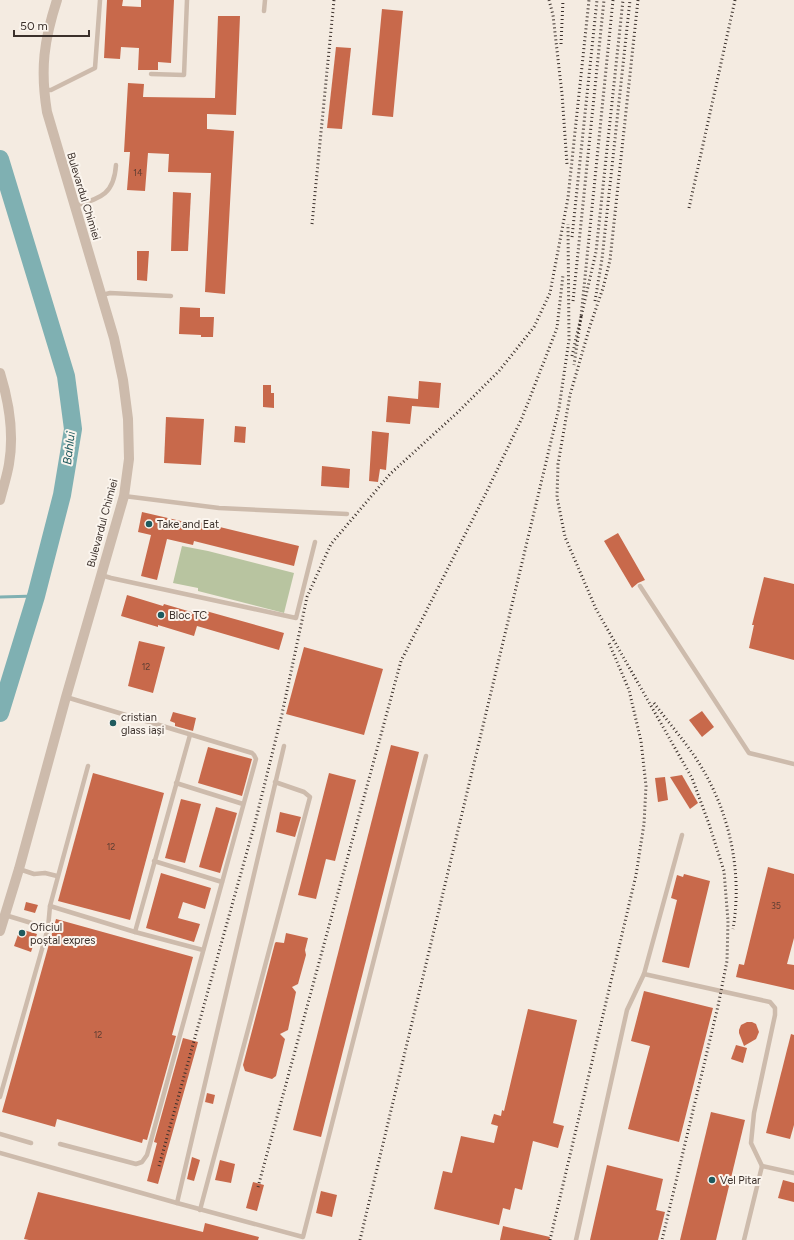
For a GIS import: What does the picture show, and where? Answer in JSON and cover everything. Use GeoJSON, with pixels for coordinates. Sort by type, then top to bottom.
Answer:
{"type":"FeatureCollection","features":[{"type":"Feature","properties":{"kind":"street","name":"Bulevardul Chimiei"},"geometry":{"type":"LineString","coordinates":[[0,932],[124,496],[129,459],[128,419],[123,380],[114,338],[47,112],[44,90],[44,56],[50,22],[57,0]]}},
{"type":"Feature","properties":{"kind":"street"},"geometry":{"type":"LineString","coordinates":[[0,374],[9,417],[11,438],[9,464],[0,500]]}},
{"type":"Feature","properties":{"kind":"lane"},"geometry":{"type":"LineString","coordinates":[[44,90],[51,90],[95,68],[100,0]]}},
{"type":"Feature","properties":{"kind":"lane"},"geometry":{"type":"LineString","coordinates":[[152,74],[184,75],[187,0]]}},
{"type":"Feature","properties":{"kind":"lane"},"geometry":{"type":"LineString","coordinates":[[264,11],[265,0]]}},
{"type":"Feature","properties":{"kind":"lane"},"geometry":{"type":"LineString","coordinates":[[75,206],[95,199],[107,192],[116,173],[116,165]]}},
{"type":"Feature","properties":{"kind":"lane"},"geometry":{"type":"LineString","coordinates":[[102,295],[110,293],[171,296]]}},
{"type":"Feature","properties":{"kind":"lane"},"geometry":{"type":"LineString","coordinates":[[124,496],[219,508],[347,514]]}},
{"type":"Feature","properties":{"kind":"lane"},"geometry":{"type":"LineString","coordinates":[[101,575],[296,618],[315,542]]}},
{"type":"Feature","properties":{"kind":"lane"},"geometry":{"type":"LineString","coordinates":[[640,586],[749,753],[794,764]]}},
{"type":"Feature","properties":{"kind":"lane"},"geometry":{"type":"LineString","coordinates":[[60,1144],[136,1164],[142,1162],[147,1155],[256,758],[254,755],[66,697]]}},
{"type":"Feature","properties":{"kind":"lane"},"geometry":{"type":"LineString","coordinates":[[135,932],[190,735]]}},
{"type":"Feature","properties":{"kind":"lane"},"geometry":{"type":"LineString","coordinates":[[177,1203],[284,746]]}},
{"type":"Feature","properties":{"kind":"lane"},"geometry":{"type":"LineString","coordinates":[[0,1153],[200,1210],[303,1237],[426,756]]}},
{"type":"Feature","properties":{"kind":"lane"},"geometry":{"type":"LineString","coordinates":[[0,1097],[48,928],[50,906],[57,876],[88,766]]}},
{"type":"Feature","properties":{"kind":"lane"},"geometry":{"type":"LineString","coordinates":[[200,1210],[310,797],[304,792],[275,782]]}},
{"type":"Feature","properties":{"kind":"lane"},"geometry":{"type":"LineString","coordinates":[[176,784],[243,804]]}},
{"type":"Feature","properties":{"kind":"lane"},"geometry":{"type":"LineString","coordinates":[[576,1240],[627,1010],[644,974],[682,836]]}},
{"type":"Feature","properties":{"kind":"lane"},"geometry":{"type":"LineString","coordinates":[[154,861],[222,882]]}},
{"type":"Feature","properties":{"kind":"lane"},"geometry":{"type":"LineString","coordinates":[[19,869],[34,874],[44,873],[57,876]]}},
{"type":"Feature","properties":{"kind":"lane"},"geometry":{"type":"LineString","coordinates":[[50,906],[135,932],[203,950]]}},
{"type":"Feature","properties":{"kind":"lane"},"geometry":{"type":"LineString","coordinates":[[5,915],[48,928]]}},
{"type":"Feature","properties":{"kind":"lane"},"geometry":{"type":"LineString","coordinates":[[644,974],[770,1002],[775,1008],[775,1015],[754,1113],[751,1143],[762,1166],[744,1240]]}},
{"type":"Feature","properties":{"kind":"lane"},"geometry":{"type":"LineString","coordinates":[[0,1134],[31,1143]]}},
{"type":"Feature","properties":{"kind":"lane"},"geometry":{"type":"LineString","coordinates":[[762,1166],[794,1173]]}},
{"type":"Feature","properties":{"kind":"green space"},"geometry":{"type":"Polygon","coordinates":[[[182,546],[208,551],[294,573],[284,613],[198,591],[198,588],[173,583],[182,546]]]}},
{"type":"Feature","properties":{"kind":"building"},"geometry":{"type":"Polygon","coordinates":[[[107,0],[123,0],[122,6],[141,7],[141,0],[174,0],[171,63],[158,62],[158,70],[138,70],[139,48],[121,47],[120,59],[104,58],[107,0]]]}},
{"type":"Feature","properties":{"kind":"building"},"geometry":{"type":"Polygon","coordinates":[[[382,9],[403,11],[393,117],[372,115],[382,9]]]}},
{"type":"Feature","properties":{"kind":"building"},"geometry":{"type":"Polygon","coordinates":[[[218,16],[240,16],[236,115],[207,114],[207,129],[234,131],[225,294],[205,292],[211,173],[168,172],[169,154],[148,153],[145,191],[127,190],[130,152],[124,152],[128,83],[144,84],[143,97],[215,98],[218,16]]]}},
{"type":"Feature","properties":{"kind":"building"},"geometry":{"type":"Polygon","coordinates":[[[336,47],[351,48],[342,129],[327,128],[336,47]]]}},
{"type":"Feature","properties":{"kind":"building"},"geometry":{"type":"Polygon","coordinates":[[[173,192],[191,193],[188,251],[171,251],[173,192]]]}},
{"type":"Feature","properties":{"kind":"building"},"geometry":{"type":"Polygon","coordinates":[[[137,251],[149,251],[147,281],[137,280],[137,251]]]}},
{"type":"Feature","properties":{"kind":"building"},"geometry":{"type":"Polygon","coordinates":[[[180,307],[200,308],[200,317],[214,317],[213,337],[179,334],[180,307]]]}},
{"type":"Feature","properties":{"kind":"building"},"geometry":{"type":"Polygon","coordinates":[[[419,381],[441,383],[439,408],[412,406],[410,424],[386,422],[388,396],[418,399],[419,381]]]}},
{"type":"Feature","properties":{"kind":"building"},"geometry":{"type":"Polygon","coordinates":[[[263,385],[271,385],[271,393],[274,393],[274,408],[263,407],[263,385]]]}},
{"type":"Feature","properties":{"kind":"building"},"geometry":{"type":"Polygon","coordinates":[[[166,417],[204,419],[201,465],[164,463],[166,417]]]}},
{"type":"Feature","properties":{"kind":"building"},"geometry":{"type":"Polygon","coordinates":[[[235,426],[246,427],[245,443],[234,442],[235,426]]]}},
{"type":"Feature","properties":{"kind":"building"},"geometry":{"type":"Polygon","coordinates":[[[372,431],[389,433],[386,470],[380,469],[378,482],[369,481],[372,431]]]}},
{"type":"Feature","properties":{"kind":"building"},"geometry":{"type":"Polygon","coordinates":[[[322,466],[350,469],[349,488],[321,486],[322,466]]]}},
{"type":"Feature","properties":{"kind":"building"},"geometry":{"type":"Polygon","coordinates":[[[142,512],[198,525],[199,522],[299,546],[294,566],[194,541],[193,545],[167,539],[157,580],[141,576],[151,535],[138,532],[142,512]]]}},
{"type":"Feature","properties":{"kind":"building"},"geometry":{"type":"Polygon","coordinates":[[[618,533],[645,580],[632,588],[604,541],[618,533]]]}},
{"type":"Feature","properties":{"kind":"building"},"geometry":{"type":"Polygon","coordinates":[[[764,577],[794,584],[794,660],[749,648],[754,625],[752,625],[764,577]]]}},
{"type":"Feature","properties":{"kind":"building"},"geometry":{"type":"Polygon","coordinates":[[[127,595],[163,606],[164,604],[205,616],[206,611],[284,633],[279,650],[197,626],[194,636],[121,616],[127,595]]]}},
{"type":"Feature","properties":{"kind":"building"},"geometry":{"type":"Polygon","coordinates":[[[139,641],[165,647],[153,693],[128,686],[139,641]]]}},
{"type":"Feature","properties":{"kind":"building"},"geometry":{"type":"Polygon","coordinates":[[[304,647],[383,669],[364,735],[286,714],[304,647]]]}},
{"type":"Feature","properties":{"kind":"building"},"geometry":{"type":"Polygon","coordinates":[[[702,711],[714,727],[702,737],[689,720],[702,711]]]}},
{"type":"Feature","properties":{"kind":"building"},"geometry":{"type":"Polygon","coordinates":[[[173,712],[196,718],[193,731],[175,726],[175,723],[170,721],[173,712]]]}},
{"type":"Feature","properties":{"kind":"building"},"geometry":{"type":"Polygon","coordinates":[[[391,745],[419,752],[321,1137],[293,1130],[391,745]]]}},
{"type":"Feature","properties":{"kind":"building"},"geometry":{"type":"Polygon","coordinates":[[[208,747],[252,759],[242,796],[198,783],[208,747]]]}},
{"type":"Feature","properties":{"kind":"building"},"geometry":{"type":"Polygon","coordinates":[[[93,773],[164,793],[130,920],[58,901],[93,773]]]}},
{"type":"Feature","properties":{"kind":"building"},"geometry":{"type":"Polygon","coordinates":[[[329,773],[356,780],[335,861],[326,859],[316,899],[298,895],[329,773]]]}},
{"type":"Feature","properties":{"kind":"building"},"geometry":{"type":"Polygon","coordinates":[[[682,775],[698,803],[690,809],[670,777],[682,775]]]}},
{"type":"Feature","properties":{"kind":"building"},"geometry":{"type":"Polygon","coordinates":[[[665,777],[668,800],[658,802],[655,778],[665,777]]]}},
{"type":"Feature","properties":{"kind":"building"},"geometry":{"type":"Polygon","coordinates":[[[181,799],[201,804],[185,863],[165,858],[181,799]]]}},
{"type":"Feature","properties":{"kind":"building"},"geometry":{"type":"Polygon","coordinates":[[[216,807],[237,813],[220,873],[199,867],[216,807]]]}},
{"type":"Feature","properties":{"kind":"building"},"geometry":{"type":"Polygon","coordinates":[[[280,812],[301,817],[295,837],[276,832],[280,812]]]}},
{"type":"Feature","properties":{"kind":"building"},"geometry":{"type":"Polygon","coordinates":[[[768,867],[794,874],[794,938],[787,964],[794,965],[794,990],[736,977],[739,964],[744,965],[768,867]]]}},
{"type":"Feature","properties":{"kind":"building"},"geometry":{"type":"Polygon","coordinates":[[[161,873],[211,888],[205,909],[183,902],[178,918],[200,924],[194,942],[146,928],[161,873]]]}},
{"type":"Feature","properties":{"kind":"building"},"geometry":{"type":"Polygon","coordinates":[[[684,874],[710,881],[689,968],[662,962],[677,900],[671,898],[677,875],[683,877],[684,874]]]}},
{"type":"Feature","properties":{"kind":"building"},"geometry":{"type":"Polygon","coordinates":[[[26,902],[38,905],[35,913],[24,910],[26,902]]]}},
{"type":"Feature","properties":{"kind":"building"},"geometry":{"type":"Polygon","coordinates":[[[56,919],[193,957],[172,1035],[176,1036],[147,1140],[143,1139],[142,1143],[57,1119],[55,1127],[2,1112],[56,919]]]}},
{"type":"Feature","properties":{"kind":"building"},"geometry":{"type":"Polygon","coordinates":[[[20,929],[37,934],[31,952],[14,946],[20,929]]]}},
{"type":"Feature","properties":{"kind":"building"},"geometry":{"type":"Polygon","coordinates":[[[286,933],[308,938],[305,950],[306,955],[298,984],[292,987],[296,992],[288,1030],[280,1034],[285,1039],[276,1076],[272,1079],[245,1071],[243,1065],[275,943],[284,943],[286,933]]]}},
{"type":"Feature","properties":{"kind":"building"},"geometry":{"type":"Polygon","coordinates":[[[644,991],[713,1008],[679,1142],[628,1129],[650,1046],[631,1041],[644,991]]]}},
{"type":"Feature","properties":{"kind":"building"},"geometry":{"type":"Polygon","coordinates":[[[528,1009],[577,1020],[553,1123],[564,1126],[558,1148],[533,1141],[522,1190],[515,1188],[510,1210],[503,1208],[499,1225],[434,1209],[443,1171],[452,1173],[461,1136],[494,1143],[498,1126],[491,1124],[494,1114],[501,1116],[502,1110],[504,1111],[528,1009]]]}},
{"type":"Feature","properties":{"kind":"building"},"geometry":{"type":"Polygon","coordinates":[[[747,1022],[756,1024],[759,1032],[756,1039],[744,1046],[739,1030],[741,1025],[747,1022]]]}},
{"type":"Feature","properties":{"kind":"building"},"geometry":{"type":"Polygon","coordinates":[[[791,1034],[794,1035],[794,1125],[790,1139],[766,1133],[791,1034]]]}},
{"type":"Feature","properties":{"kind":"building"},"geometry":{"type":"Polygon","coordinates":[[[183,1038],[198,1042],[158,1184],[147,1181],[157,1143],[154,1142],[183,1038]]]}},
{"type":"Feature","properties":{"kind":"building"},"geometry":{"type":"Polygon","coordinates":[[[736,1045],[747,1048],[743,1063],[731,1059],[736,1045]]]}},
{"type":"Feature","properties":{"kind":"building"},"geometry":{"type":"Polygon","coordinates":[[[207,1093],[215,1095],[213,1104],[205,1102],[207,1093]]]}},
{"type":"Feature","properties":{"kind":"building","name":"Vel Pitar"},"geometry":{"type":"Polygon","coordinates":[[[711,1112],[745,1120],[716,1240],[680,1240],[711,1112]]]}},
{"type":"Feature","properties":{"kind":"building"},"geometry":{"type":"Polygon","coordinates":[[[192,1157],[200,1160],[194,1181],[187,1179],[192,1157]]]}},
{"type":"Feature","properties":{"kind":"building"},"geometry":{"type":"Polygon","coordinates":[[[220,1160],[235,1164],[231,1183],[215,1180],[220,1160]]]}},
{"type":"Feature","properties":{"kind":"building"},"geometry":{"type":"Polygon","coordinates":[[[607,1165],[663,1179],[656,1210],[665,1212],[658,1240],[590,1240],[607,1165]]]}},
{"type":"Feature","properties":{"kind":"building"},"geometry":{"type":"Polygon","coordinates":[[[783,1180],[794,1183],[794,1202],[778,1198],[783,1180]]]}},
{"type":"Feature","properties":{"kind":"building"},"geometry":{"type":"Polygon","coordinates":[[[253,1182],[264,1185],[257,1211],[246,1208],[253,1182]]]}},
{"type":"Feature","properties":{"kind":"building"},"geometry":{"type":"Polygon","coordinates":[[[321,1191],[337,1195],[332,1217],[316,1213],[321,1191]]]}},
{"type":"Feature","properties":{"kind":"building"},"geometry":{"type":"Polygon","coordinates":[[[38,1192],[203,1232],[205,1223],[259,1237],[258,1240],[24,1239],[38,1192]]]}},
{"type":"Feature","properties":{"kind":"building"},"geometry":{"type":"Polygon","coordinates":[[[503,1226],[550,1237],[549,1240],[500,1240],[503,1226]]]}},
{"type":"Feature","properties":{"kind":"waterway","name":"Bahlui"},"geometry":{"type":"LineString","coordinates":[[0,159],[66,376],[73,429],[62,495],[36,596],[0,713]]}},
{"type":"Feature","properties":{"kind":"waterway"},"geometry":{"type":"LineString","coordinates":[[0,597],[36,596]]}},
{"type":"Feature","properties":{"kind":"railway"},"geometry":{"type":"LineString","coordinates":[[312,224],[334,0]]}},
{"type":"Feature","properties":{"kind":"railway"},"geometry":{"type":"LineString","coordinates":[[549,0],[553,15],[562,94],[567,164]]}},
{"type":"Feature","properties":{"kind":"railway"},"geometry":{"type":"LineString","coordinates":[[561,44],[563,0]]}},
{"type":"Feature","properties":{"kind":"railway"},"geometry":{"type":"LineString","coordinates":[[159,1166],[255,823],[282,714],[307,597],[331,544],[390,474],[457,413],[499,371],[534,327],[550,293],[568,198],[589,0]]}},
{"type":"Feature","properties":{"kind":"railway"},"geometry":{"type":"LineString","coordinates":[[572,237],[597,0]]}},
{"type":"Feature","properties":{"kind":"railway"},"geometry":{"type":"LineString","coordinates":[[573,301],[604,0]]}},
{"type":"Feature","properties":{"kind":"railway"},"geometry":{"type":"LineString","coordinates":[[613,0],[581,317],[596,252],[623,0]]}},
{"type":"Feature","properties":{"kind":"railway"},"geometry":{"type":"LineString","coordinates":[[595,301],[602,259],[630,0]]}},
{"type":"Feature","properties":{"kind":"railway"},"geometry":{"type":"LineString","coordinates":[[638,0],[610,260],[603,288],[590,326],[570,395],[558,464],[557,497],[565,537],[596,609],[692,778],[724,871],[728,921],[727,961],[718,1006],[662,1240]]}},
{"type":"Feature","properties":{"kind":"railway"},"geometry":{"type":"LineString","coordinates":[[689,208],[735,0]]}},
{"type":"Feature","properties":{"kind":"railway"},"geometry":{"type":"LineString","coordinates":[[360,1240],[559,408],[569,340],[568,224]]}},
{"type":"Feature","properties":{"kind":"railway"},"geometry":{"type":"LineString","coordinates":[[258,1187],[401,661],[486,493],[522,418],[557,328],[563,275]]}},
{"type":"Feature","properties":{"kind":"railway"},"geometry":{"type":"LineString","coordinates":[[572,356],[581,317],[574,365]]}},
{"type":"Feature","properties":{"kind":"railway"},"geometry":{"type":"LineString","coordinates":[[550,1240],[636,875],[644,824],[646,786],[641,741],[629,690],[609,643]]}},
{"type":"Feature","properties":{"kind":"railway"},"geometry":{"type":"LineString","coordinates":[[654,703],[687,745],[708,779],[718,799],[731,841],[734,863],[736,907],[733,929]]}},
{"type":"Feature","properties":{"kind":"place","name":"Take and Eat"},"geometry":{"type":"Point","coordinates":[149,524]}},
{"type":"Feature","properties":{"kind":"place","name":"Bloc TC"},"geometry":{"type":"Point","coordinates":[161,615]}},
{"type":"Feature","properties":{"kind":"place","name":"cristian glass iași"},"geometry":{"type":"Point","coordinates":[113,723]}},
{"type":"Feature","properties":{"kind":"place","name":"Oficiul poștal expres"},"geometry":{"type":"Point","coordinates":[22,933]}},
{"type":"Feature","properties":{"kind":"place","name":"Vel Pitar"},"geometry":{"type":"Point","coordinates":[712,1180]}}]}
